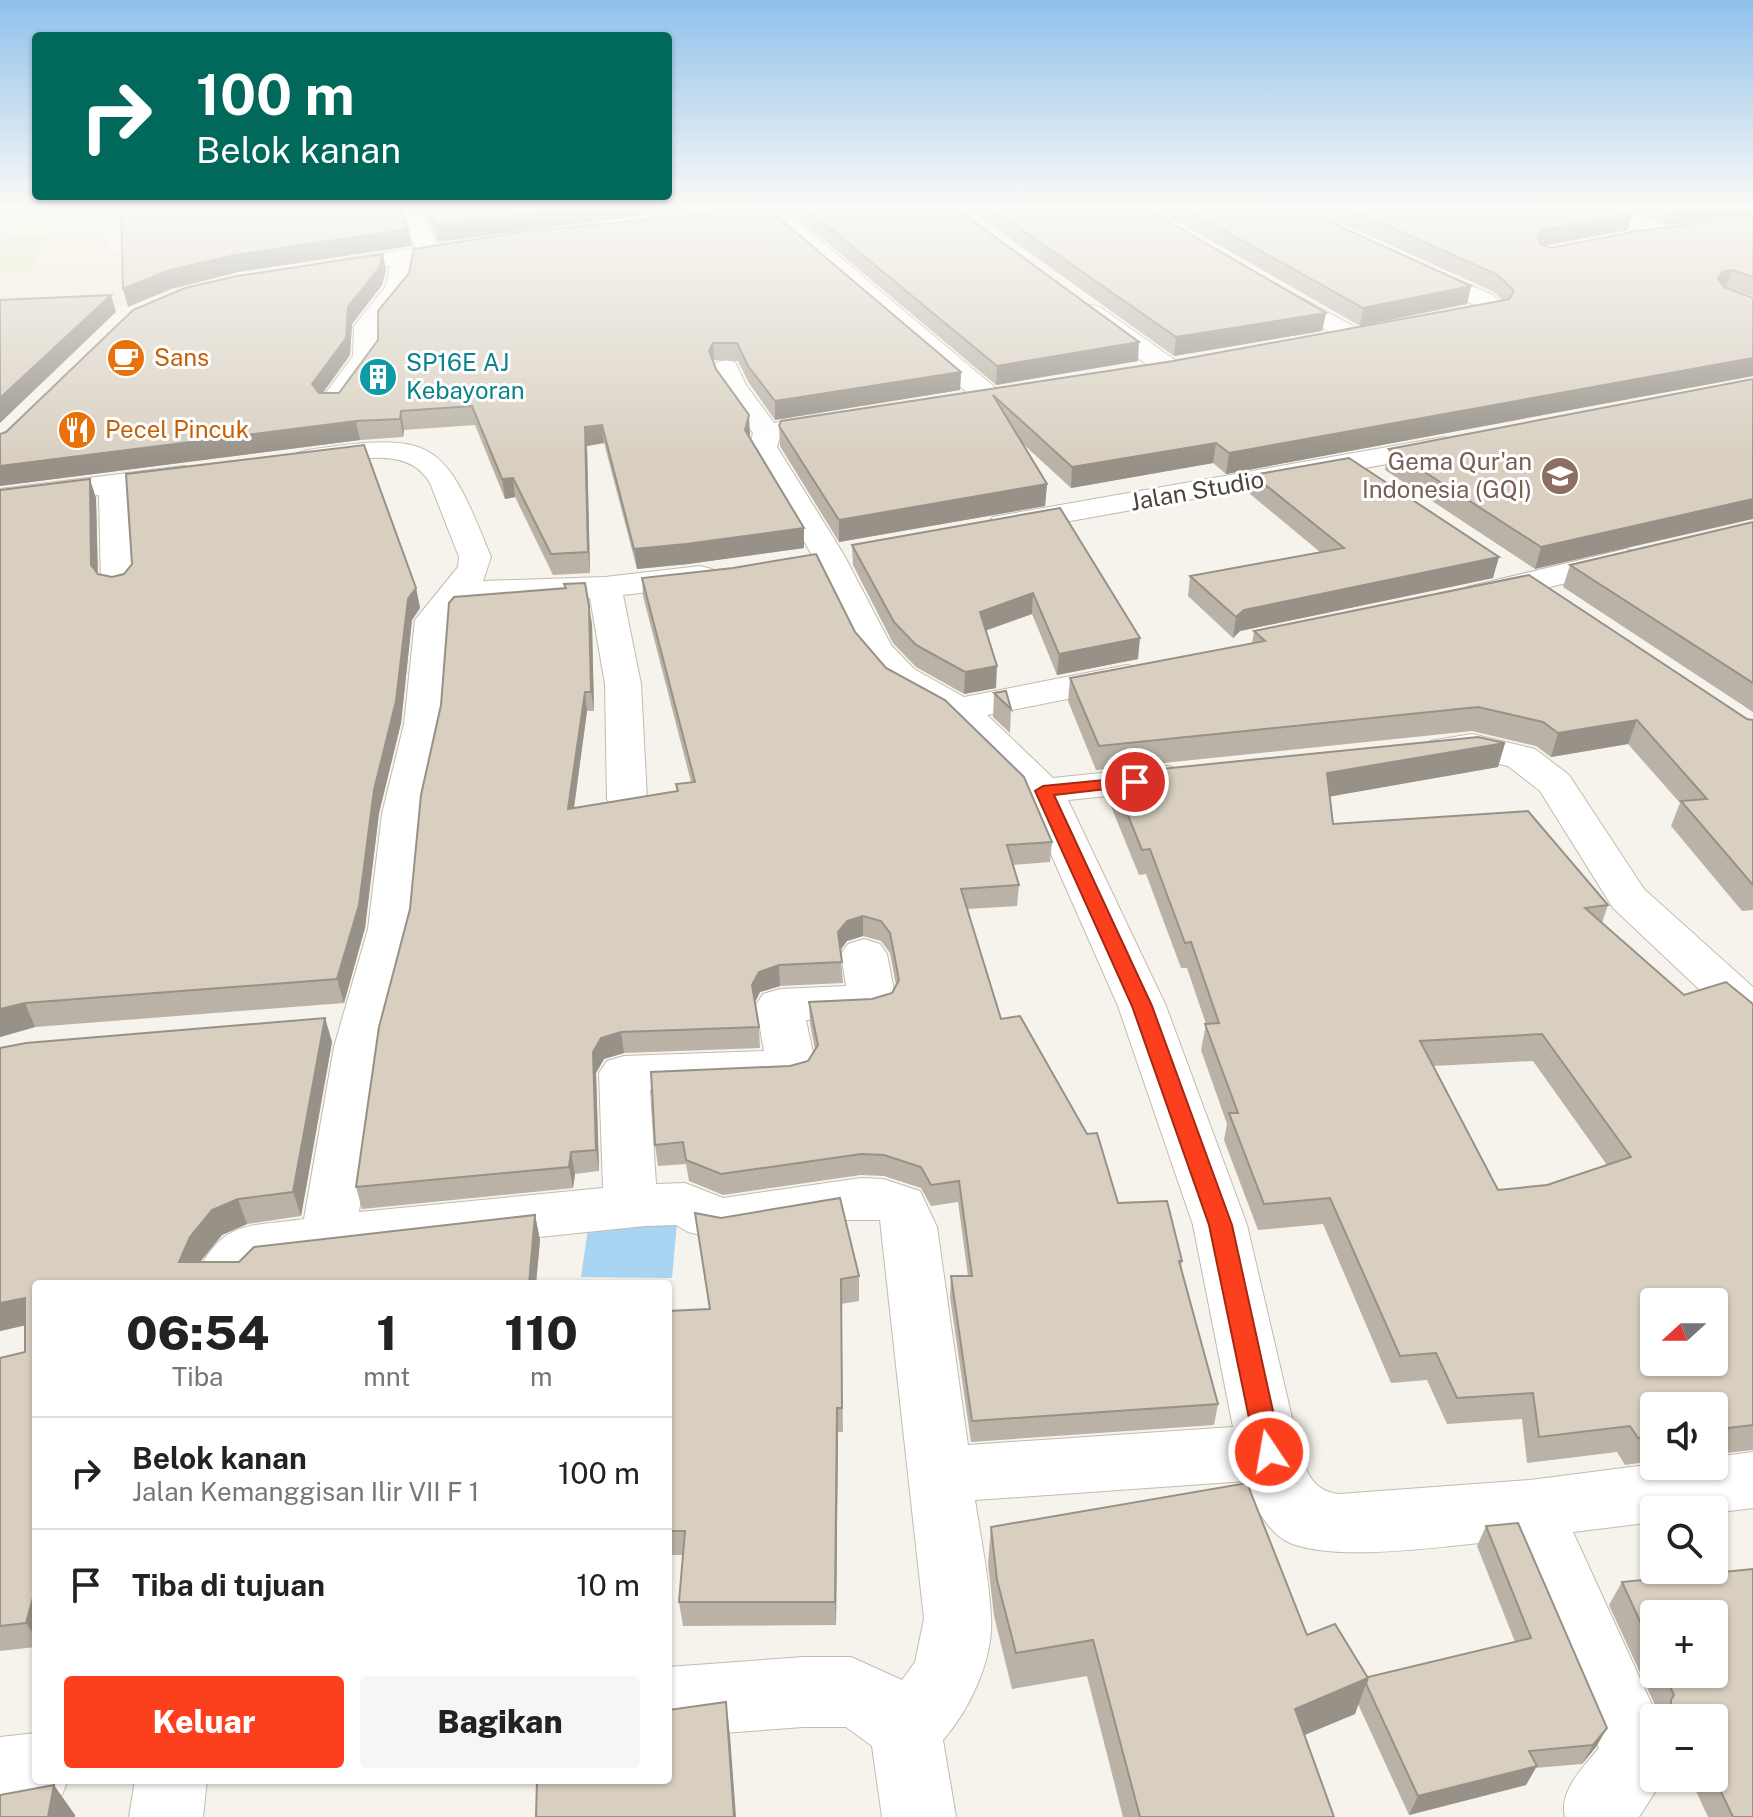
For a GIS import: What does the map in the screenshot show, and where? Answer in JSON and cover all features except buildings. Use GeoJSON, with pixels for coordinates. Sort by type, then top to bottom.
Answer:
{"type":"FeatureCollection","features":[{"type":"Feature","properties":{"kind":"street"},"geometry":{"type":"LineString","coordinates":[[333,402],[366,356],[366,326],[395,290]]}},
{"type":"Feature","properties":{"kind":"street"},"geometry":{"type":"LineString","coordinates":[[864,290],[988,396]]}},
{"type":"Feature","properties":{"kind":"street"},"geometry":{"type":"LineString","coordinates":[[1273,290],[1355,337]]}},
{"type":"Feature","properties":{"kind":"street"},"geometry":{"type":"LineString","coordinates":[[1426,324],[1495,309],[1485,300],[1463,290]]}},
{"type":"Feature","properties":{"kind":"street"},"geometry":{"type":"LineString","coordinates":[[1069,296],[1170,369]]}},
{"type":"Feature","properties":{"kind":"street"},"geometry":{"type":"LineString","coordinates":[[1309,345],[1384,332]]}},
{"type":"Feature","properties":{"kind":"street"},"geometry":{"type":"LineString","coordinates":[[1139,373],[1200,363]]}},
{"type":"Feature","properties":{"kind":"street"},"geometry":{"type":"LineString","coordinates":[[726,368],[733,386],[830,554],[876,649],[901,677],[959,709],[1043,791],[1142,1006],[1220,1225],[1269,1452],[1281,1491],[1306,1519],[1339,1524],[1530,1509],[1753,1480]]}},
{"type":"Feature","properties":{"kind":"street"},"geometry":{"type":"LineString","coordinates":[[958,401],[1018,392]]}},
{"type":"Feature","properties":{"kind":"street"},"geometry":{"type":"LineString","coordinates":[[764,439],[870,416]]}},
{"type":"Feature","properties":{"kind":"street","name":"Jalan Studio"},"geometry":{"type":"LineString","coordinates":[[982,528],[1474,440]]}},
{"type":"Feature","properties":{"kind":"street"},"geometry":{"type":"LineString","coordinates":[[287,462],[381,450],[405,453],[436,468],[475,557],[476,570],[470,580],[439,606],[432,620],[423,724],[402,814],[390,929],[363,1021],[328,1237]]}},
{"type":"Feature","properties":{"kind":"street"},"geometry":{"type":"LineString","coordinates":[[1351,464],[1388,490]]}},
{"type":"Feature","properties":{"kind":"street"},"geometry":{"type":"LineString","coordinates":[[0,498],[209,472]]}},
{"type":"Feature","properties":{"kind":"street"},"geometry":{"type":"LineString","coordinates":[[114,484],[118,585]]}},
{"type":"Feature","properties":{"kind":"street"},"geometry":{"type":"LineString","coordinates":[[1455,599],[1659,552]]}},
{"type":"Feature","properties":{"kind":"street"},"geometry":{"type":"LineString","coordinates":[[1488,557],[1563,608]]}},
{"type":"Feature","properties":{"kind":"street"},"geometry":{"type":"LineString","coordinates":[[454,592],[605,587],[734,573]]}},
{"type":"Feature","properties":{"kind":"street"},"geometry":{"type":"LineString","coordinates":[[605,587],[623,684],[627,799]]}},
{"type":"Feature","properties":{"kind":"street"},"geometry":{"type":"LineString","coordinates":[[959,709],[1154,670]]}},
{"type":"Feature","properties":{"kind":"street"},"geometry":{"type":"LineString","coordinates":[[1408,753],[1472,746],[1521,757],[1555,783],[1628,898],[1753,1013]]}},
{"type":"Feature","properties":{"kind":"street"},"geometry":{"type":"LineString","coordinates":[[1043,791],[1202,775]]}},
{"type":"Feature","properties":{"kind":"street"},"geometry":{"type":"LineString","coordinates":[[630,1205],[624,1073],[791,1067],[780,1005],[872,1001],[864,954]]}},
{"type":"Feature","properties":{"kind":"street"},"geometry":{"type":"LineString","coordinates":[[316,1025],[363,1021]]}},
{"type":"Feature","properties":{"kind":"street"},"geometry":{"type":"LineString","coordinates":[[221,1280],[235,1258],[246,1249],[328,1237],[630,1205],[685,1204],[707,1217],[723,1219],[865,1198],[890,1200],[901,1206],[910,1227],[958,1619],[949,1673],[931,1702],[905,1728]]}},
{"type":"Feature","properties":{"kind":"street"},"geometry":{"type":"LineString","coordinates":[[938,1475],[1269,1452]]}},
{"type":"Feature","properties":{"kind":"street"},"geometry":{"type":"LineString","coordinates":[[1530,1509],[1638,1755],[1599,1807],[1602,1817]]}},
{"type":"Feature","properties":{"kind":"street"},"geometry":{"type":"LineString","coordinates":[[672,1702],[803,1692],[851,1692],[883,1708],[905,1728],[919,1817]]}},
{"type":"Feature","properties":{"kind":"street"},"geometry":{"type":"LineString","coordinates":[[0,1773],[32,1769]]}},
{"type":"Feature","properties":{"kind":"street"},"geometry":{"type":"LineString","coordinates":[[166,1817],[170,1784]]}},
{"type":"Feature","properties":{"kind":"shaded area"},"geometry":{"type":"Polygon","coordinates":[[[0,290],[179,290],[97,313],[0,317],[0,290]]]}},
{"type":"Feature","properties":{"kind":"water"},"geometry":{"type":"Polygon","coordinates":[[[589,1222],[677,1222],[672,1278],[581,1277],[589,1222]]]}},
{"type":"Feature","properties":{"kind":"place","name":"Sans"},"geometry":{"type":"Point","coordinates":[126,358]}},
{"type":"Feature","properties":{"kind":"place","name":"SP16E AJ Kebayoran"},"geometry":{"type":"Point","coordinates":[378,377]}},
{"type":"Feature","properties":{"kind":"place","name":"Pecel Pincuk"},"geometry":{"type":"Point","coordinates":[77,430]}},
{"type":"Feature","properties":{"kind":"place","name":"Gema Qur'an Indonesia (GQI)"},"geometry":{"type":"Point","coordinates":[1560,476]}},
{"type":"Feature","properties":{"kind":"route"},"geometry":{"type":"LineString","coordinates":[[1135,782],[1043,791],[1142,1006],[1220,1225],[1269,1452]]}}]}
